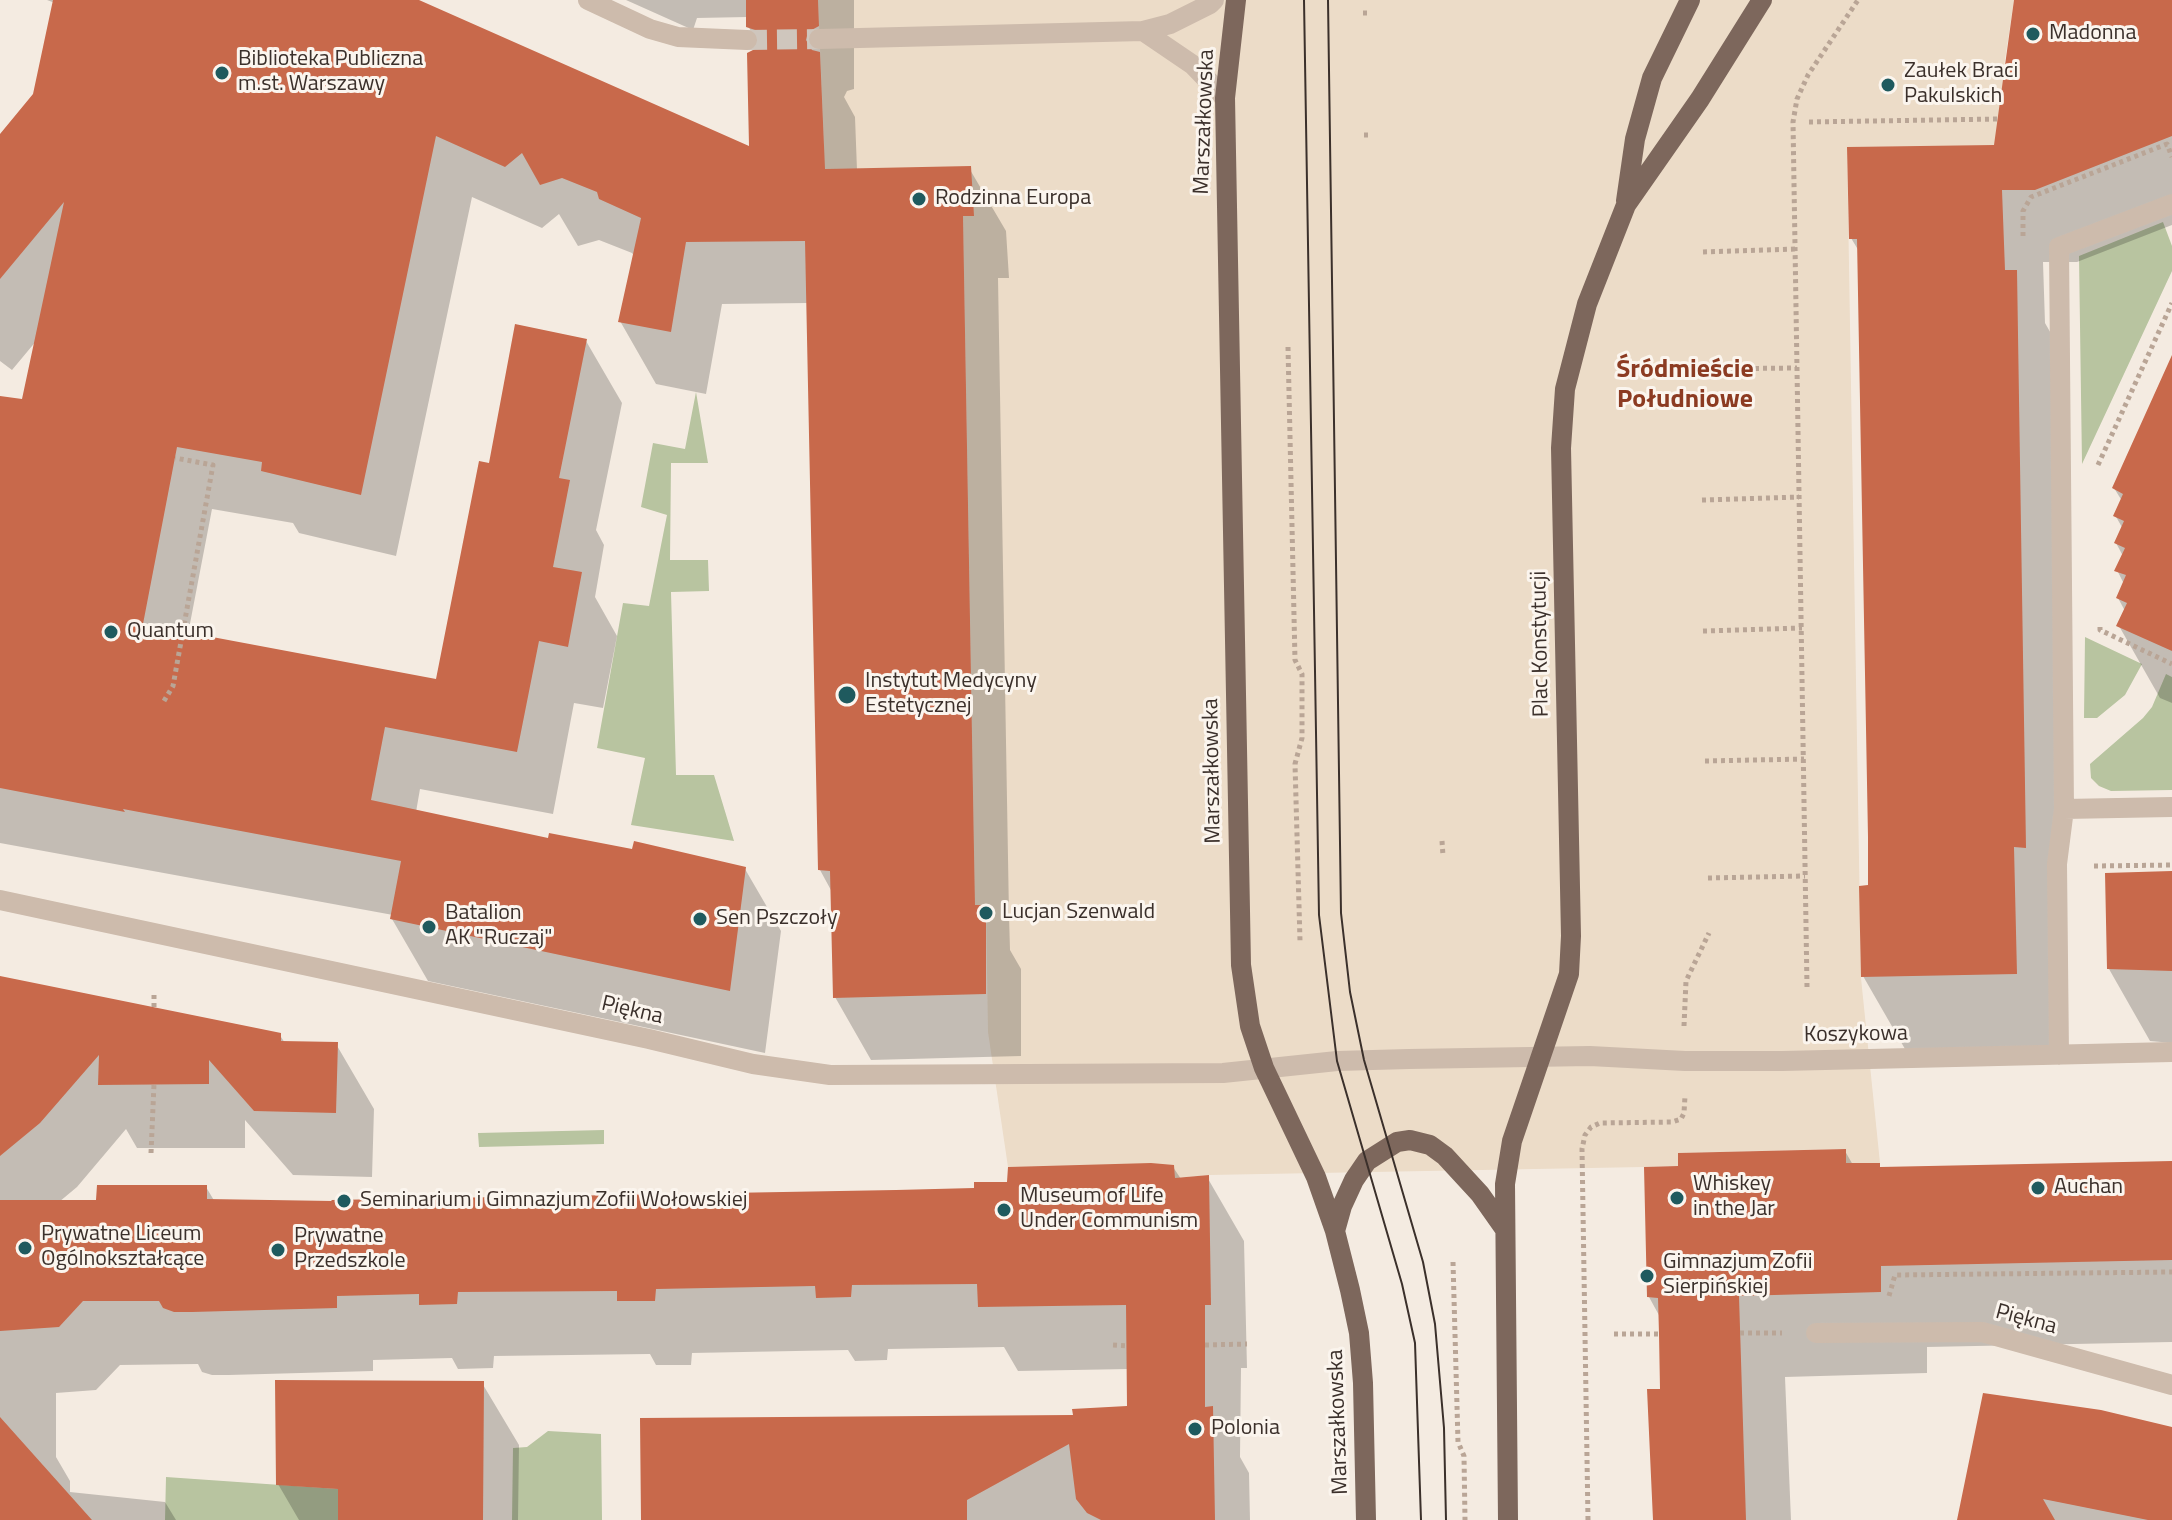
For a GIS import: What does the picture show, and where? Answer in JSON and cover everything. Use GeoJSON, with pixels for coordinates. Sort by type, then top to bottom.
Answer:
{"type":"FeatureCollection","features":[{"type":"Feature","properties":{"kind":"main road","name":"Marszałkowska"},"geometry":{"type":"LineString","coordinates":[[1236,0],[1225,98],[1239,942],[1250,1026],[1264,1068],[1316,1177],[1335,1231],[1359,1333],[1366,1520]]}},
{"type":"Feature","properties":{"kind":"main road"},"geometry":{"type":"LineString","coordinates":[[1626,205],[1635,139],[1652,78],[1690,0]]}},
{"type":"Feature","properties":{"kind":"main road","name":"Plac Konstytucji"},"geometry":{"type":"LineString","coordinates":[[1541,1057],[1569,974],[1571,936],[1561,448],[1565,389],[1587,304],[1626,205],[1700,99],[1762,0]]}},
{"type":"Feature","properties":{"kind":"main road"},"geometry":{"type":"LineString","coordinates":[[1508,1520],[1505,1184],[1512,1141],[1541,1057]]}},
{"type":"Feature","properties":{"kind":"main road"},"geometry":{"type":"LineString","coordinates":[[1335,1231],[1342,1206],[1367,1161],[1397,1142],[1410,1140],[1430,1145],[1445,1156],[1480,1194],[1504,1228]]}},
{"type":"Feature","properties":{"kind":"street"},"geometry":{"type":"LineString","coordinates":[[588,0],[650,29],[678,37],[747,40]]}},
{"type":"Feature","properties":{"kind":"street"},"geometry":{"type":"LineString","coordinates":[[819,39],[1143,31],[1170,24],[1214,0]]}},
{"type":"Feature","properties":{"kind":"street"},"geometry":{"type":"LineString","coordinates":[[1143,31],[1193,65],[1225,98]]}},
{"type":"Feature","properties":{"kind":"street"},"geometry":{"type":"LineString","coordinates":[[2059,1055],[2057,864],[2064,809],[2059,247],[2172,204]]}},
{"type":"Feature","properties":{"kind":"street"},"geometry":{"type":"LineString","coordinates":[[2064,809],[2172,807]]}},
{"type":"Feature","properties":{"kind":"street","name":"Piękna"},"geometry":{"type":"LineString","coordinates":[[0,900],[790,1071],[887,1076],[1223,1073],[1264,1068]]}},
{"type":"Feature","properties":{"kind":"street","name":"Koszykowa"},"geometry":{"type":"LineString","coordinates":[[1541,1057],[1782,1061],[2172,1052]]}},
{"type":"Feature","properties":{"kind":"street"},"geometry":{"type":"LineString","coordinates":[[1264,1068],[1337,1061],[1541,1057]]}},
{"type":"Feature","properties":{"kind":"street","name":"Piękna"},"geometry":{"type":"LineString","coordinates":[[1816,1333],[1982,1332],[2172,1385]]}},
{"type":"Feature","properties":{"kind":"path"},"geometry":{"type":"LineString","coordinates":[[1807,987],[1793,122],[1802,86],[1858,0]]}},
{"type":"Feature","properties":{"kind":"path"},"geometry":{"type":"LineString","coordinates":[[1363,13],[1371,13]]}},
{"type":"Feature","properties":{"kind":"path"},"geometry":{"type":"LineString","coordinates":[[1809,122],[2000,119]]}},
{"type":"Feature","properties":{"kind":"path"},"geometry":{"type":"LineString","coordinates":[[1364,135],[1372,135]]}},
{"type":"Feature","properties":{"kind":"path"},"geometry":{"type":"LineString","coordinates":[[2167,144],[2172,157]]}},
{"type":"Feature","properties":{"kind":"path"},"geometry":{"type":"LineString","coordinates":[[1703,252],[1796,249]]}},
{"type":"Feature","properties":{"kind":"path"},"geometry":{"type":"LineString","coordinates":[[2097,467],[2172,303]]}},
{"type":"Feature","properties":{"kind":"path"},"geometry":{"type":"LineString","coordinates":[[1288,347],[1295,660],[1302,674],[1302,738],[1295,764],[1300,941]]}},
{"type":"Feature","properties":{"kind":"path"},"geometry":{"type":"LineString","coordinates":[[1699,369],[1797,368]]}},
{"type":"Feature","properties":{"kind":"path"},"geometry":{"type":"LineString","coordinates":[[164,701],[173,686],[213,465],[175,458]]}},
{"type":"Feature","properties":{"kind":"path"},"geometry":{"type":"LineString","coordinates":[[1702,500],[1799,497]]}},
{"type":"Feature","properties":{"kind":"path"},"geometry":{"type":"LineString","coordinates":[[2100,616],[2100,630],[2172,664]]}},
{"type":"Feature","properties":{"kind":"path"},"geometry":{"type":"LineString","coordinates":[[1703,631],[1802,628]]}},
{"type":"Feature","properties":{"kind":"path"},"geometry":{"type":"LineString","coordinates":[[1705,761],[1804,759]]}},
{"type":"Feature","properties":{"kind":"path"},"geometry":{"type":"LineString","coordinates":[[1442,841],[1443,856]]}},
{"type":"Feature","properties":{"kind":"path"},"geometry":{"type":"LineString","coordinates":[[2090,866],[2172,865]]}},
{"type":"Feature","properties":{"kind":"path"},"geometry":{"type":"LineString","coordinates":[[1708,878],[1805,876]]}},
{"type":"Feature","properties":{"kind":"path"},"geometry":{"type":"LineString","coordinates":[[1684,1008],[1686,981],[1709,933]]}},
{"type":"Feature","properties":{"kind":"path"},"geometry":{"type":"LineString","coordinates":[[154,992],[154,1007]]}},
{"type":"Feature","properties":{"kind":"path"},"geometry":{"type":"LineString","coordinates":[[151,1153],[154,1084]]}},
{"type":"Feature","properties":{"kind":"path"},"geometry":{"type":"LineString","coordinates":[[1588,1520],[1582,1149],[1585,1135],[1591,1127],[1600,1123],[1672,1122],[1681,1119],[1685,1107]]}},
{"type":"Feature","properties":{"kind":"path"},"geometry":{"type":"LineString","coordinates":[[1453,1262],[1458,1442],[1464,1456],[1465,1520]]}},
{"type":"Feature","properties":{"kind":"path"},"geometry":{"type":"LineString","coordinates":[[1888,1303],[1895,1275],[2172,1272]]}},
{"type":"Feature","properties":{"kind":"path"},"geometry":{"type":"LineString","coordinates":[[1614,1334],[1659,1334]]}},
{"type":"Feature","properties":{"kind":"path"},"geometry":{"type":"LineString","coordinates":[[1205,1345],[1247,1344]]}},
{"type":"Feature","properties":{"kind":"path"},"geometry":{"type":"LineString","coordinates":[[1113,1345],[1127,1346]]}},
{"type":"Feature","properties":{"kind":"green space"},"geometry":{"type":"Polygon","coordinates":[[[2163,222],[2172,246],[2172,271],[2082,464],[2079,256],[2163,222]]]}},
{"type":"Feature","properties":{"kind":"green space"},"geometry":{"type":"Polygon","coordinates":[[[696,392],[708,463],[671,463],[670,560],[708,560],[709,591],[671,592],[676,775],[714,775],[734,841],[631,825],[645,758],[597,748],[623,603],[649,606],[667,515],[641,507],[653,443],[685,449],[696,392]]]}},
{"type":"Feature","properties":{"kind":"green space"},"geometry":{"type":"Polygon","coordinates":[[[2085,637],[2142,664],[2125,695],[2097,718],[2084,718],[2085,637]]]}},
{"type":"Feature","properties":{"kind":"green space"},"geometry":{"type":"Polygon","coordinates":[[[2166,674],[2172,677],[2172,790],[2111,791],[2099,786],[2091,778],[2090,764],[2143,718],[2152,707],[2166,674]]]}},
{"type":"Feature","properties":{"kind":"green space"},"geometry":{"type":"Polygon","coordinates":[[[604,1130],[604,1144],[479,1147],[478,1133],[604,1130]]]}},
{"type":"Feature","properties":{"kind":"green space"},"geometry":{"type":"Polygon","coordinates":[[[548,1431],[601,1434],[602,1520],[512,1520],[513,1448],[527,1447],[548,1431]]]}},
{"type":"Feature","properties":{"kind":"green space"},"geometry":{"type":"Polygon","coordinates":[[[166,1477],[338,1489],[338,1520],[165,1520],[166,1477]]]}},
{"type":"Feature","properties":{"kind":"shaded area"},"geometry":{"type":"Polygon","coordinates":[[[818,0],[2014,0],[2004,66],[2001,144],[1847,147],[1861,978],[1880,1163],[1846,1163],[1845,1149],[1678,1153],[1678,1166],[1175,1178],[1174,1165],[1008,1167],[988,1032],[986,905],[975,905],[963,216],[973,216],[971,168],[818,169],[824,143],[818,0]]]}},
{"type":"Feature","properties":{"kind":"building"},"geometry":{"type":"Polygon","coordinates":[[[53,0],[419,0],[749,146],[747,53],[757,48],[760,40],[755,30],[746,27],[746,0],[818,0],[819,26],[808,32],[806,40],[812,50],[820,52],[825,169],[971,166],[974,216],[963,216],[974,851],[975,905],[986,905],[986,994],[833,998],[830,871],[818,870],[805,241],[686,242],[671,332],[618,322],[641,218],[599,199],[597,192],[562,178],[540,185],[522,153],[505,167],[436,136],[361,495],[261,471],[262,462],[177,447],[143,624],[436,679],[479,461],[489,463],[515,324],[587,339],[559,478],[570,480],[553,567],[582,572],[568,647],[539,641],[517,752],[385,727],[371,800],[548,838],[549,833],[632,849],[634,841],[746,867],[730,991],[390,919],[401,861],[0,788],[0,396],[22,399],[64,202],[0,279],[0,134],[33,94],[53,0]]]}},
{"type":"Feature","properties":{"kind":"building"},"geometry":{"type":"Polygon","coordinates":[[[2014,0],[2172,0],[2172,136],[2035,190],[2002,190],[2005,270],[2017,270],[2026,848],[2014,847],[2017,974],[1861,977],[1859,886],[1868,885],[1868,837],[1857,239],[1849,239],[1847,147],[1994,145],[2014,0]]]}},
{"type":"Feature","properties":{"kind":"building"},"geometry":{"type":"Polygon","coordinates":[[[2172,355],[2172,651],[2116,626],[2127,603],[2116,598],[2126,575],[2114,571],[2125,548],[2114,543],[2124,521],[2113,516],[2123,494],[2112,488],[2172,355]]]}},
{"type":"Feature","properties":{"kind":"building"},"geometry":{"type":"Polygon","coordinates":[[[2172,871],[2172,971],[2107,969],[2105,873],[2172,871]]]}},
{"type":"Feature","properties":{"kind":"building"},"geometry":{"type":"Polygon","coordinates":[[[0,976],[281,1033],[281,1041],[338,1042],[336,1113],[254,1111],[209,1060],[209,1084],[98,1085],[99,1055],[40,1123],[0,1156],[0,976]]]}},
{"type":"Feature","properties":{"kind":"building"},"geometry":{"type":"Polygon","coordinates":[[[1846,1149],[1846,1163],[1880,1163],[1880,1167],[2172,1161],[2172,1260],[1881,1266],[1881,1292],[1739,1296],[1746,1520],[1653,1520],[1647,1389],[1660,1389],[1659,1334],[1658,1298],[1647,1297],[1644,1167],[1678,1166],[1678,1153],[1846,1149]]]}},
{"type":"Feature","properties":{"kind":"building"},"geometry":{"type":"Polygon","coordinates":[[[1174,1165],[1175,1178],[1209,1175],[1211,1305],[1205,1305],[1205,1407],[1213,1406],[1215,1520],[1101,1520],[1087,1513],[1076,1499],[1069,1444],[967,1500],[967,1520],[641,1520],[640,1418],[1073,1415],[1072,1409],[1127,1406],[1126,1305],[978,1307],[977,1284],[852,1285],[851,1297],[816,1298],[815,1286],[656,1289],[655,1301],[617,1301],[617,1291],[458,1292],[457,1304],[419,1305],[419,1294],[337,1296],[337,1308],[192,1312],[174,1312],[163,1308],[159,1301],[83,1301],[59,1327],[0,1331],[0,1200],[96,1200],[97,1185],[207,1185],[207,1199],[332,1201],[896,1190],[974,1188],[974,1182],[1007,1182],[1008,1167],[1174,1165]]]}},
{"type":"Feature","properties":{"kind":"building"},"geometry":{"type":"Polygon","coordinates":[[[275,1380],[484,1381],[483,1520],[338,1520],[338,1489],[276,1485],[275,1380]]]}},
{"type":"Feature","properties":{"kind":"building"},"geometry":{"type":"Polygon","coordinates":[[[1983,1393],[2101,1410],[2172,1427],[2172,1520],[2148,1520],[2043,1499],[2055,1520],[1957,1520],[1983,1393]]]}},
{"type":"Feature","properties":{"kind":"building"},"geometry":{"type":"Polygon","coordinates":[[[0,1417],[92,1520],[0,1520],[0,1417]]]}},
{"type":"Feature","properties":{"kind":"tunnel"},"geometry":{"type":"LineString","coordinates":[[747,40],[819,39]]}},
{"type":"Feature","properties":{"kind":"tram line"},"geometry":{"type":"LineString","coordinates":[[1304,0],[1319,915],[1337,1061],[1402,1284],[1415,1343],[1421,1520]]}},
{"type":"Feature","properties":{"kind":"tram line"},"geometry":{"type":"LineString","coordinates":[[1328,0],[1341,913],[1350,992],[1364,1060],[1423,1262],[1435,1324],[1444,1428],[1446,1520]]}},
{"type":"Feature","properties":{"kind":"place","name":"Madonna"},"geometry":{"type":"Point","coordinates":[2033,34]}},
{"type":"Feature","properties":{"kind":"place","name":"Biblioteka Publiczna m.st. Warszawy"},"geometry":{"type":"Point","coordinates":[222,73]}},
{"type":"Feature","properties":{"kind":"place","name":"Zaułek Braci Pakulskich"},"geometry":{"type":"Point","coordinates":[1888,85]}},
{"type":"Feature","properties":{"kind":"place","name":"Rodzinna Europa"},"geometry":{"type":"Point","coordinates":[919,199]}},
{"type":"Feature","properties":{"kind":"place","name":"Quantum"},"geometry":{"type":"Point","coordinates":[111,632]}},
{"type":"Feature","properties":{"kind":"place","name":"Instytut Medycyny Estetycznej"},"geometry":{"type":"Point","coordinates":[847,695]}},
{"type":"Feature","properties":{"kind":"place","name":"Lucjan Szenwald"},"geometry":{"type":"Point","coordinates":[986,913]}},
{"type":"Feature","properties":{"kind":"place","name":"Sen Pszczoły"},"geometry":{"type":"Point","coordinates":[700,919]}},
{"type":"Feature","properties":{"kind":"place","name":"Batalion AK \"Ruczaj\""},"geometry":{"type":"Point","coordinates":[429,927]}},
{"type":"Feature","properties":{"kind":"place","name":"Auchan"},"geometry":{"type":"Point","coordinates":[2038,1188]}},
{"type":"Feature","properties":{"kind":"place","name":"Whiskey in the Jar"},"geometry":{"type":"Point","coordinates":[1677,1198]}},
{"type":"Feature","properties":{"kind":"place","name":"Seminarium i Gimnazjum Zofii Wołowskiej"},"geometry":{"type":"Point","coordinates":[344,1201]}},
{"type":"Feature","properties":{"kind":"place","name":"Museum of Life Under Communism"},"geometry":{"type":"Point","coordinates":[1004,1210]}},
{"type":"Feature","properties":{"kind":"place","name":"Prywatne Liceum Ogólnokształcące"},"geometry":{"type":"Point","coordinates":[25,1248]}},
{"type":"Feature","properties":{"kind":"place","name":"Prywatne Przedszkole"},"geometry":{"type":"Point","coordinates":[278,1250]}},
{"type":"Feature","properties":{"kind":"place","name":"Gimnazjum Zofii Sierpińskiej"},"geometry":{"type":"Point","coordinates":[1647,1276]}},
{"type":"Feature","properties":{"kind":"place","name":"Polonia"},"geometry":{"type":"Point","coordinates":[1195,1429]}},
{"type":"Feature","properties":{"kind":"district","name":"Śródmieście Południowe"},"geometry":{"type":"Point","coordinates":[1685,386]}}]}
